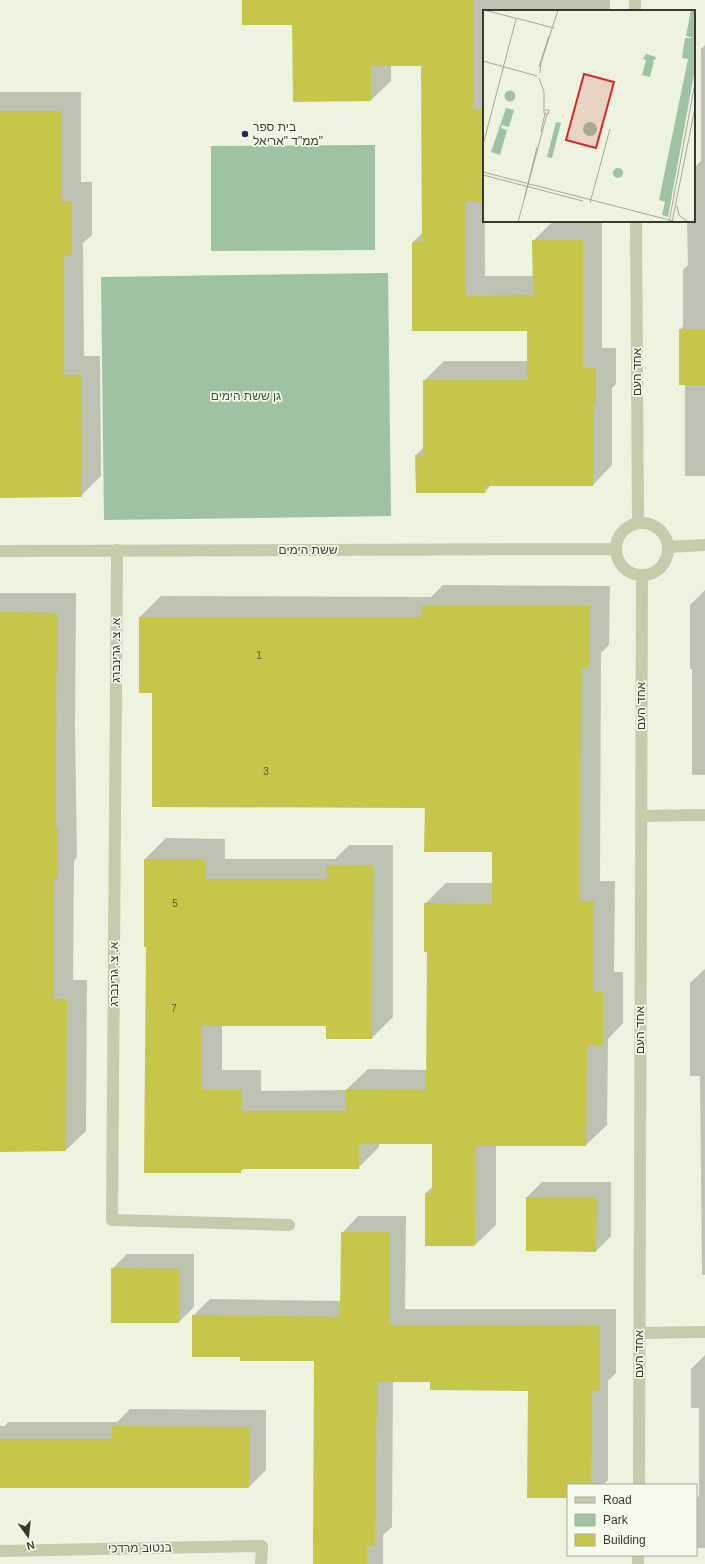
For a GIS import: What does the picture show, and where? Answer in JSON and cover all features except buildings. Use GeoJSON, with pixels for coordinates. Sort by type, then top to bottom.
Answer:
{"type":"FeatureCollection","features":[{"type":"Feature","properties":{"kind":"street","name":"אחד העם"},"geometry":{"type":"LineString","coordinates":[[636,222],[638,524]]}},
{"type":"Feature","properties":{"kind":"street"},"geometry":{"type":"LineString","coordinates":[[638,524],[649,524],[659,528],[666,537],[669,547],[665,564],[659,570],[642,576],[627,570],[621,565],[617,558],[616,549],[622,532],[629,526],[638,524]]}},
{"type":"Feature","properties":{"kind":"street"},"geometry":{"type":"LineString","coordinates":[[669,547],[705,546]]}},
{"type":"Feature","properties":{"kind":"street","name":"ששת הימים"},"geometry":{"type":"LineString","coordinates":[[0,551],[616,549]]}},
{"type":"Feature","properties":{"kind":"street","name":"א. צ. גרינברג"},"geometry":{"type":"LineString","coordinates":[[117,550],[112,1220],[288,1225]]}},
{"type":"Feature","properties":{"kind":"street","name":"אחד העם"},"geometry":{"type":"LineString","coordinates":[[639,1484],[642,576]]}},
{"type":"Feature","properties":{"kind":"street"},"geometry":{"type":"LineString","coordinates":[[641,816],[705,815]]}},
{"type":"Feature","properties":{"kind":"street"},"geometry":{"type":"LineString","coordinates":[[639,1333],[705,1332]]}},
{"type":"Feature","properties":{"kind":"street","name":"בנטוב מרדכי"},"geometry":{"type":"LineString","coordinates":[[0,1551],[262,1546],[262,1564]]}},
{"type":"Feature","properties":{"kind":"green space"},"geometry":{"type":"Polygon","coordinates":[[[375,145],[375,250],[211,251],[211,146],[375,145]]]}},
{"type":"Feature","properties":{"kind":"green space","name":"גן ששת הימים"},"geometry":{"type":"Polygon","coordinates":[[[388,273],[391,516],[104,520],[101,277],[388,273]]]}},
{"type":"Feature","properties":{"kind":"place","name":"בית ספר ממ\"ד \"אריאל\""},"geometry":{"type":"Point","coordinates":[245,134]}}]}
